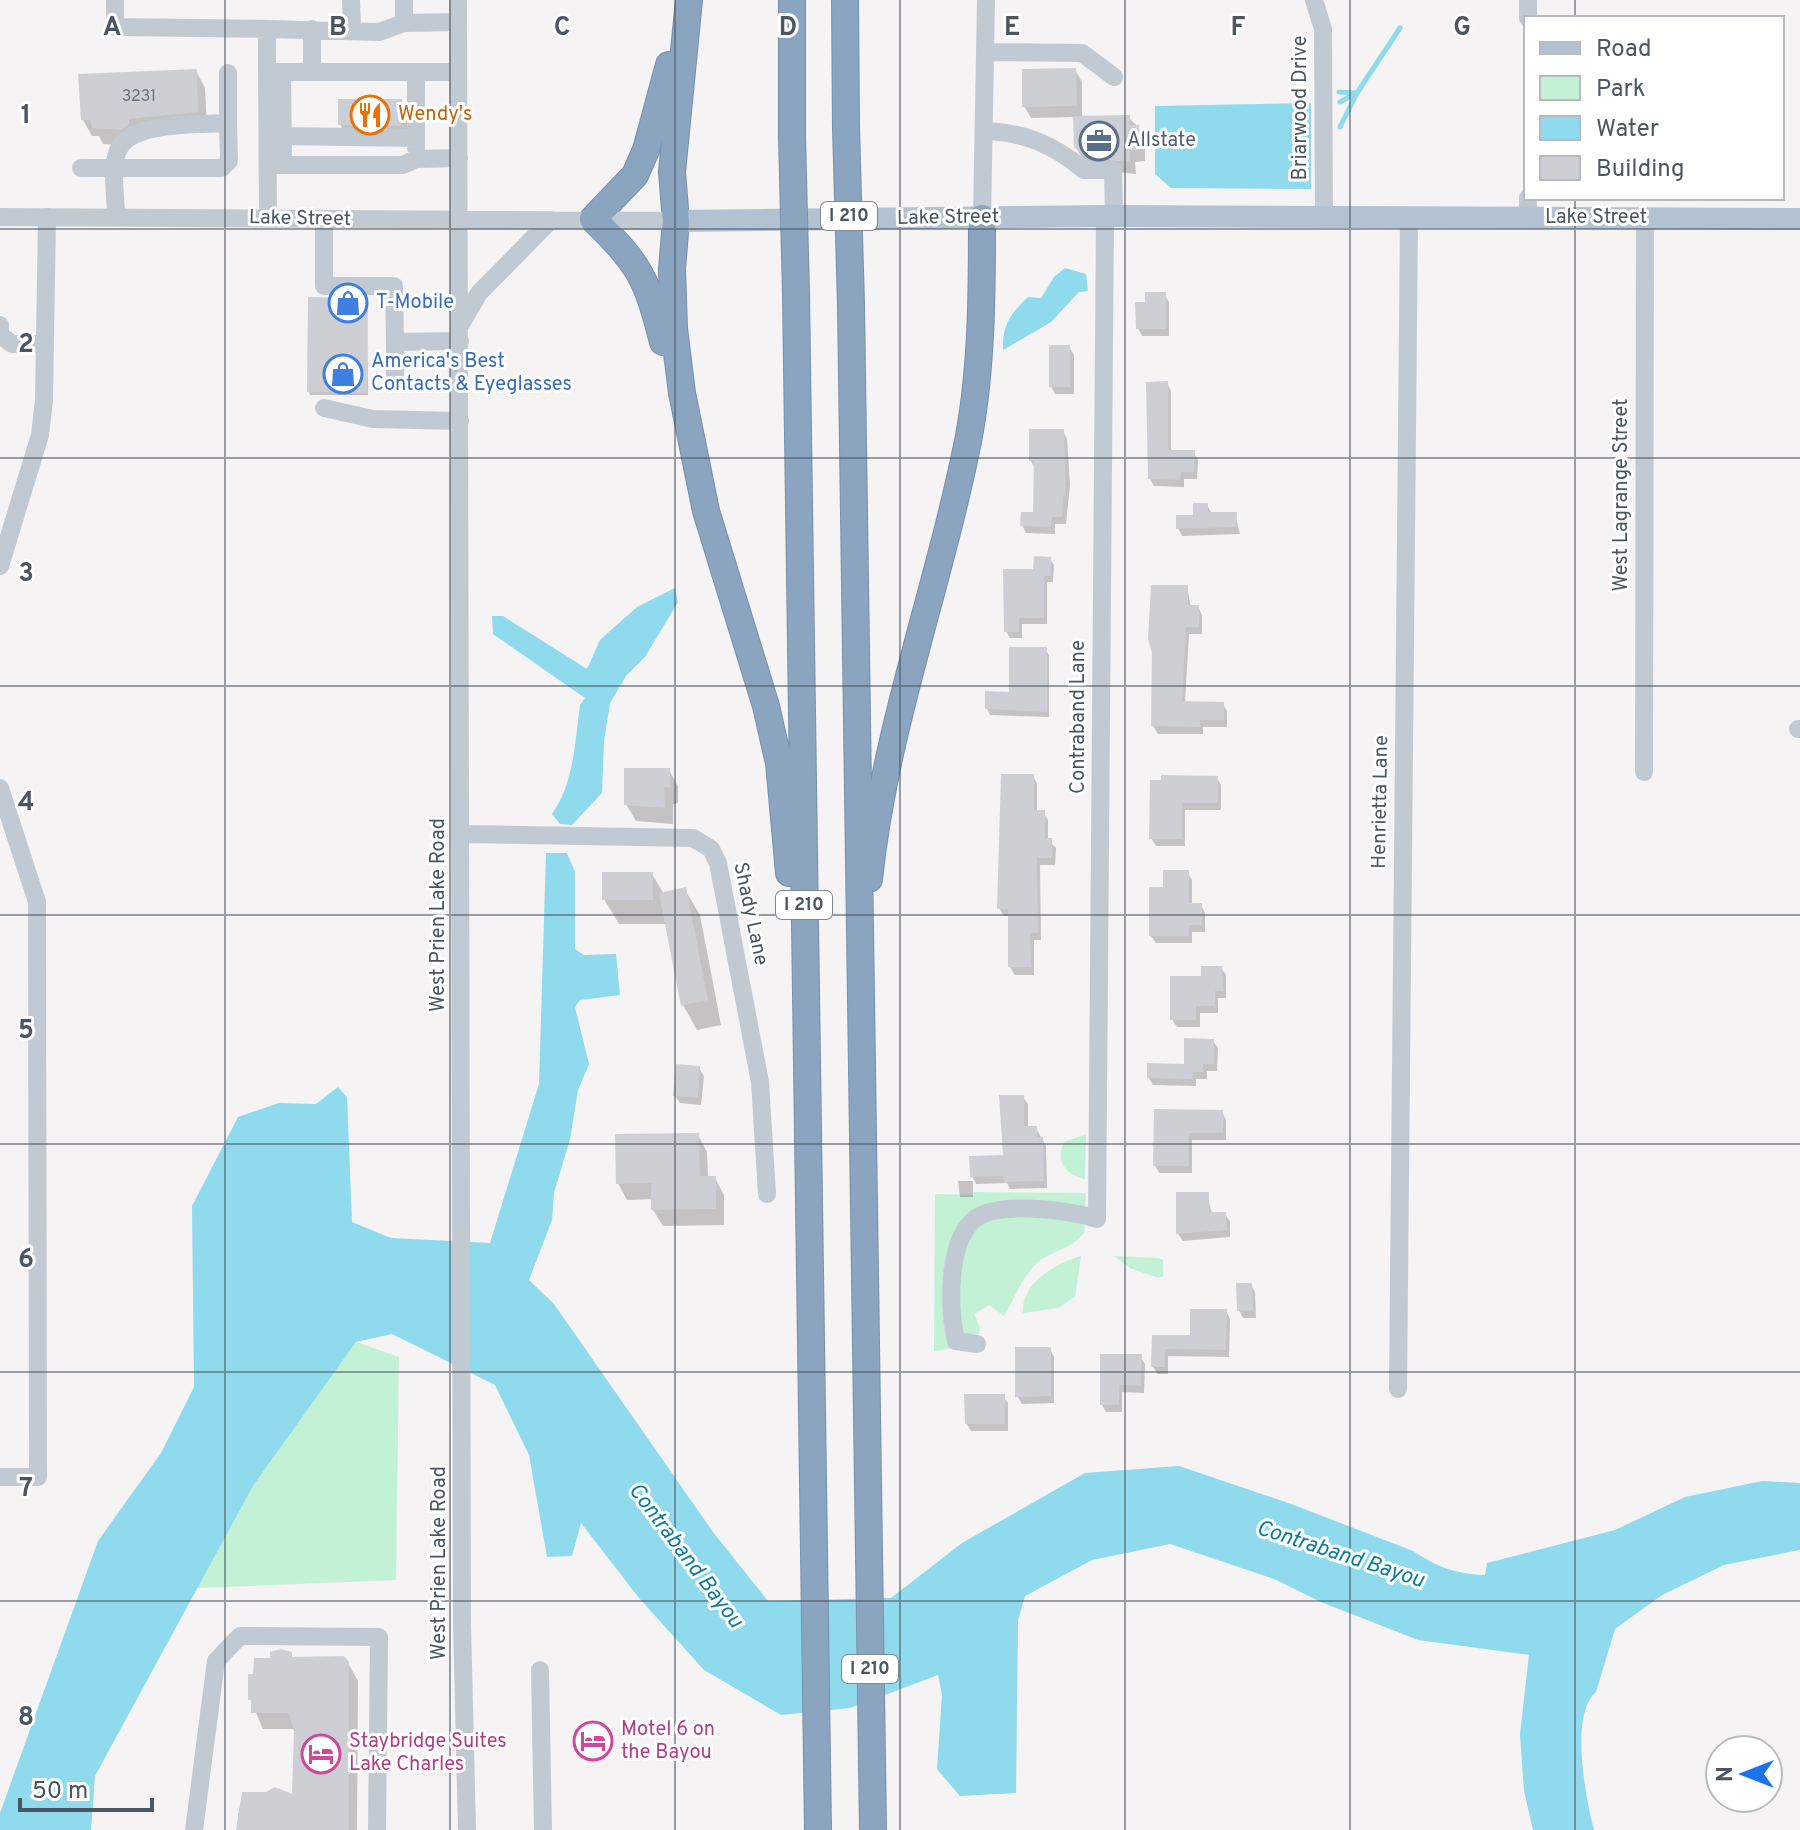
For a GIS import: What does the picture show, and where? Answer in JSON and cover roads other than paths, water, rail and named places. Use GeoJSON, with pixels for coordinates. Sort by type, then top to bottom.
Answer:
{"type":"FeatureCollection","features":[{"type":"Feature","properties":{"kind":"highway"},"geometry":{"type":"LineString","coordinates":[[688,0],[646,150],[635,175],[593,219],[637,264],[651,297],[688,422]]}},
{"type":"Feature","properties":{"kind":"highway"},"geometry":{"type":"LineString","coordinates":[[688,0],[672,172],[676,221],[672,269],[674,329],[706,511],[766,706],[779,763],[807,1043]]}},
{"type":"Feature","properties":{"kind":"highway","name":"I 210"},"geometry":{"type":"LineString","coordinates":[[792,0],[818,1830]]}},
{"type":"Feature","properties":{"kind":"highway","name":"I 210"},"geometry":{"type":"LineString","coordinates":[[845,0],[873,1830]]}},
{"type":"Feature","properties":{"kind":"highway"},"geometry":{"type":"LineString","coordinates":[[859,978],[886,767],[969,434],[982,293],[982,218]]}},
{"type":"Feature","properties":{"kind":"main road","name":"Lake Street"},"geometry":{"type":"LineString","coordinates":[[676,221],[1110,216],[1409,217],[1528,208],[1645,218],[1800,219]]}},
{"type":"Feature","properties":{"kind":"street"},"geometry":{"type":"LineString","coordinates":[[115,0],[115,27],[352,29],[379,32],[404,23],[458,22]]}},
{"type":"Feature","properties":{"kind":"street"},"geometry":{"type":"LineString","coordinates":[[351,0],[352,29]]}},
{"type":"Feature","properties":{"kind":"street"},"geometry":{"type":"LineString","coordinates":[[404,0],[404,23]]}},
{"type":"Feature","properties":{"kind":"street","name":"West Prien Lake Road"},"geometry":{"type":"LineString","coordinates":[[458,0],[462,1623],[467,1830]]}},
{"type":"Feature","properties":{"kind":"street"},"geometry":{"type":"LineString","coordinates":[[982,218],[986,0]]}},
{"type":"Feature","properties":{"kind":"street","name":"Briarwood Drive"},"geometry":{"type":"LineString","coordinates":[[1314,0],[1323,29],[1324,217]]}},
{"type":"Feature","properties":{"kind":"street"},"geometry":{"type":"LineString","coordinates":[[267,29],[283,136],[275,165]]}},
{"type":"Feature","properties":{"kind":"street"},"geometry":{"type":"LineString","coordinates":[[312,29],[312,72]]}},
{"type":"Feature","properties":{"kind":"street"},"geometry":{"type":"LineString","coordinates":[[985,52],[1082,53],[1114,77]]}},
{"type":"Feature","properties":{"kind":"street"},"geometry":{"type":"LineString","coordinates":[[275,72],[458,72]]}},
{"type":"Feature","properties":{"kind":"street"},"geometry":{"type":"LineString","coordinates":[[268,218],[275,165],[275,72]]}},
{"type":"Feature","properties":{"kind":"street"},"geometry":{"type":"LineString","coordinates":[[416,72],[416,159]]}},
{"type":"Feature","properties":{"kind":"street"},"geometry":{"type":"LineString","coordinates":[[81,168],[222,168],[229,161],[228,73]]}},
{"type":"Feature","properties":{"kind":"street"},"geometry":{"type":"LineString","coordinates":[[116,217],[116,154],[124,140],[159,126],[228,123]]}},
{"type":"Feature","properties":{"kind":"street","name":"Contraband Lane"},"geometry":{"type":"LineString","coordinates":[[977,1344],[956,1341],[950,1315],[951,1276],[962,1241],[974,1220],[989,1211],[1005,1209],[1069,1212],[1097,1219],[1113,170],[1084,170],[1060,150],[1014,132],[984,131]]}},
{"type":"Feature","properties":{"kind":"street"},"geometry":{"type":"LineString","coordinates":[[283,136],[416,138]]}},
{"type":"Feature","properties":{"kind":"street"},"geometry":{"type":"LineString","coordinates":[[275,165],[403,165],[416,159],[459,158]]}},
{"type":"Feature","properties":{"kind":"street","name":"Lake Street"},"geometry":{"type":"LineString","coordinates":[[0,217],[676,221]]}},
{"type":"Feature","properties":{"kind":"street"},"geometry":{"type":"LineString","coordinates":[[0,566],[40,435],[47,217]]}},
{"type":"Feature","properties":{"kind":"street","name":"Henrietta Lane"},"geometry":{"type":"LineString","coordinates":[[1398,1389],[1409,217]]}},
{"type":"Feature","properties":{"kind":"street","name":"West Lagrange Street"},"geometry":{"type":"LineString","coordinates":[[1644,772],[1645,218]]}},
{"type":"Feature","properties":{"kind":"street"},"geometry":{"type":"LineString","coordinates":[[324,219],[324,286],[394,286],[395,374]]}},
{"type":"Feature","properties":{"kind":"street"},"geometry":{"type":"LineString","coordinates":[[395,342],[460,334],[479,293],[551,220]]}},
{"type":"Feature","properties":{"kind":"street"},"geometry":{"type":"LineString","coordinates":[[0,325],[0,335],[12,344],[45,344]]}},
{"type":"Feature","properties":{"kind":"street"},"geometry":{"type":"LineString","coordinates":[[324,408],[373,419],[460,421]]}},
{"type":"Feature","properties":{"kind":"street"},"geometry":{"type":"LineString","coordinates":[[0,788],[37,902],[38,1429],[38,1477],[0,1477]]}},
{"type":"Feature","properties":{"kind":"street","name":"Shady Lane"},"geometry":{"type":"LineString","coordinates":[[460,834],[693,838],[711,849],[718,863],[760,1082],[767,1194]]}},
{"type":"Feature","properties":{"kind":"street"},"geometry":{"type":"LineString","coordinates":[[194,1830],[216,1661],[240,1636],[379,1637],[377,1830]]}},
{"type":"Feature","properties":{"kind":"street"},"geometry":{"type":"LineString","coordinates":[[540,1670],[543,1830]]}},
{"type":"Feature","properties":{"kind":"water"},"geometry":{"type":"Polygon","coordinates":[[[1311,103],[1311,189],[1171,188],[1155,174],[1155,106],[1311,103]]]}},
{"type":"Feature","properties":{"kind":"water"},"geometry":{"type":"Polygon","coordinates":[[[1065,268],[1086,274],[1088,291],[1079,292],[1051,322],[1003,350],[1004,333],[1012,314],[1028,297],[1041,298],[1054,277],[1065,268]]]}},
{"type":"Feature","properties":{"kind":"water"},"geometry":{"type":"Polygon","coordinates":[[[675,588],[678,602],[645,657],[626,676],[610,703],[604,741],[602,793],[572,825],[560,824],[552,814],[569,776],[580,705],[585,698],[493,634],[492,616],[503,616],[587,669],[600,640],[637,607],[675,588]]]}},
{"type":"Feature","properties":{"kind":"water","name":"Contraband Bayou"},"geometry":{"type":"Polygon","coordinates":[[[546,853],[567,853],[575,872],[575,949],[584,955],[616,954],[620,995],[580,1000],[575,1007],[589,1064],[578,1090],[570,1139],[554,1193],[552,1220],[529,1280],[554,1304],[713,1532],[768,1601],[891,1598],[962,1543],[1085,1473],[1179,1466],[1294,1505],[1413,1551],[1438,1565],[1465,1573],[1485,1575],[1487,1563],[1615,1530],[1685,1497],[1762,1481],[1800,1483],[1800,1550],[1724,1565],[1662,1595],[1615,1629],[1596,1692],[1588,1703],[1583,1719],[1581,1738],[1587,1799],[1594,1830],[1533,1830],[1524,1791],[1520,1734],[1529,1655],[1418,1640],[1321,1602],[1274,1579],[1170,1544],[1092,1560],[1025,1596],[1018,1620],[1016,1793],[960,1796],[937,1769],[942,1695],[938,1675],[850,1708],[781,1715],[704,1670],[639,1598],[581,1523],[572,1556],[547,1557],[529,1455],[495,1385],[392,1334],[356,1342],[253,1486],[95,1776],[91,1830],[0,1830],[0,1813],[98,1541],[161,1453],[194,1387],[192,1206],[238,1117],[279,1103],[316,1104],[338,1087],[347,1097],[352,1222],[391,1238],[490,1243],[539,1084],[546,853]]]}},
{"type":"Feature","properties":{"kind":"waterway"},"geometry":{"type":"LineString","coordinates":[[1340,127],[1357,93],[1400,28]]}},
{"type":"Feature","properties":{"kind":"waterway"},"geometry":{"type":"LineString","coordinates":[[1339,92],[1356,93]]}},
{"type":"Feature","properties":{"kind":"waterway"},"geometry":{"type":"LineString","coordinates":[[1340,102],[1356,93]]}},
{"type":"Feature","properties":{"kind":"place","name":"Wendy's"},"geometry":{"type":"Point","coordinates":[370,115]}},
{"type":"Feature","properties":{"kind":"place","name":"Allstate"},"geometry":{"type":"Point","coordinates":[1099,141]}},
{"type":"Feature","properties":{"kind":"place","name":"T-Mobile"},"geometry":{"type":"Point","coordinates":[348,303]}},
{"type":"Feature","properties":{"kind":"place","name":"America's Best Contacts & Eyeglasses"},"geometry":{"type":"Point","coordinates":[343,374]}},
{"type":"Feature","properties":{"kind":"place","name":"Motel 6 on the Bayou"},"geometry":{"type":"Point","coordinates":[593,1741]}},
{"type":"Feature","properties":{"kind":"place","name":"Staybridge Suites Lake Charles"},"geometry":{"type":"Point","coordinates":[321,1754]}}]}
